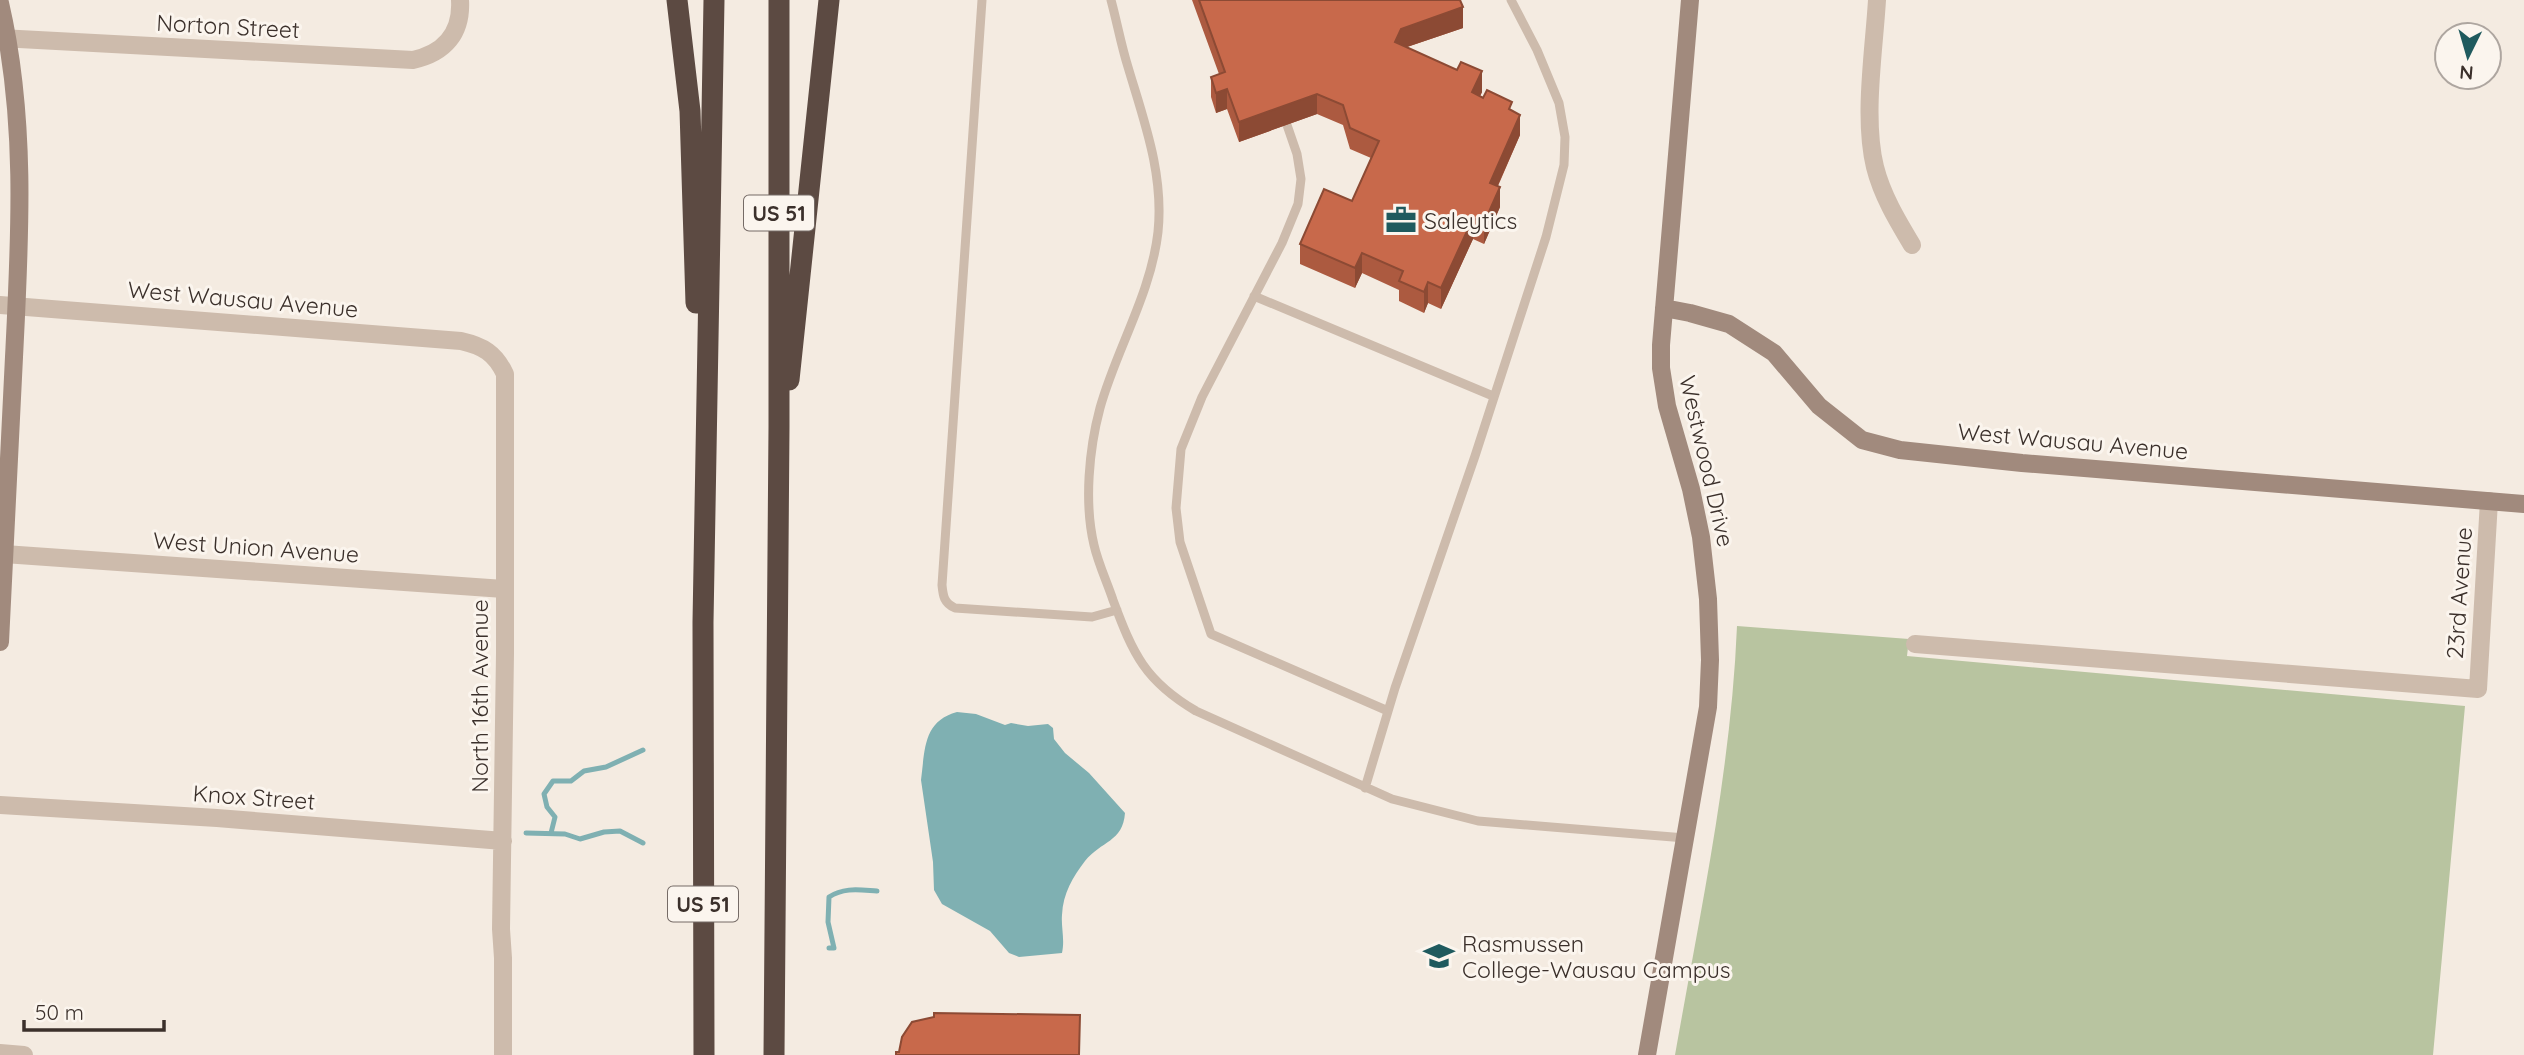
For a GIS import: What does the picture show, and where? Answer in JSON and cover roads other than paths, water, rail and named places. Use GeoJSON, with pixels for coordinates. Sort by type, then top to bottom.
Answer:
{"type":"FeatureCollection","features":[{"type":"Feature","properties":{"kind":"highway"},"geometry":{"type":"LineString","coordinates":[[677,0],[688,93],[698,325],[706,410]]}},
{"type":"Feature","properties":{"kind":"highway","name":"US 51"},"geometry":{"type":"LineString","coordinates":[[704,1055],[703,688],[713,0]]}},
{"type":"Feature","properties":{"kind":"highway","name":"US 51"},"geometry":{"type":"LineString","coordinates":[[774,1055],[779,0]]}},
{"type":"Feature","properties":{"kind":"highway"},"geometry":{"type":"LineString","coordinates":[[779,427],[795,346],[829,0]]}},
{"type":"Feature","properties":{"kind":"street","name":"Norton Street"},"geometry":{"type":"LineString","coordinates":[[4,39],[413,60],[429,57],[448,42],[457,23],[460,0]]}},
{"type":"Feature","properties":{"kind":"street","name":"Westwood Drive"},"geometry":{"type":"LineString","coordinates":[[1647,1055],[1708,707],[1709,630],[1704,563],[1696,512],[1664,388],[1661,345],[1690,0]]}},
{"type":"Feature","properties":{"kind":"street"},"geometry":{"type":"LineString","coordinates":[[1877,0],[1870,128],[1875,167],[1890,208],[1912,245]]}},
{"type":"Feature","properties":{"kind":"street"},"geometry":{"type":"LineString","coordinates":[[0,3],[4,39],[15,88],[20,236],[9,305],[0,642]]}},
{"type":"Feature","properties":{"kind":"street","name":"West Wausau Avenue"},"geometry":{"type":"LineString","coordinates":[[9,305],[461,341],[481,346]]}},
{"type":"Feature","properties":{"kind":"street","name":"West Wausau Avenue"},"geometry":{"type":"LineString","coordinates":[[1664,308],[1729,324],[1774,353],[1819,407],[1862,440],[1900,450],[2022,463],[2524,504]]}},
{"type":"Feature","properties":{"kind":"street","name":"North 16th Avenue"},"geometry":{"type":"LineString","coordinates":[[481,346],[498,359],[505,374],[501,929],[503,1055]]}},
{"type":"Feature","properties":{"kind":"street","name":"23rd Avenue"},"geometry":{"type":"LineString","coordinates":[[1915,645],[2478,689],[2489,501]]}},
{"type":"Feature","properties":{"kind":"street","name":"West Union Avenue"},"geometry":{"type":"LineString","coordinates":[[4,554],[504,589]]}},
{"type":"Feature","properties":{"kind":"street","name":"Knox Street"},"geometry":{"type":"LineString","coordinates":[[0,805],[230,819],[503,841]]}},
{"type":"Feature","properties":{"kind":"street"},"geometry":{"type":"LineString","coordinates":[[0,1053],[24,1055]]}},
{"type":"Feature","properties":{"kind":"lane"},"geometry":{"type":"LineString","coordinates":[[982,0],[943,597],[948,605],[955,608],[1091,617],[1117,610]]}},
{"type":"Feature","properties":{"kind":"lane"},"geometry":{"type":"LineString","coordinates":[[1111,0],[1149,131],[1158,178],[1158,232],[1147,278],[1100,408],[1088,479],[1094,544],[1129,644],[1140,663],[1158,684],[1177,700],[1231,729],[1392,799],[1478,821],[1685,838]]}},
{"type":"Feature","properties":{"kind":"lane"},"geometry":{"type":"LineString","coordinates":[[1365,788],[1388,711],[1546,237],[1564,165],[1566,137],[1559,103],[1537,50],[1511,0]]}},
{"type":"Feature","properties":{"kind":"lane"},"geometry":{"type":"LineString","coordinates":[[1287,125],[1297,154],[1301,179],[1297,204],[1282,243],[1202,397],[1181,449],[1176,508],[1180,542],[1211,634],[1388,711]]}},
{"type":"Feature","properties":{"kind":"lane"},"geometry":{"type":"LineString","coordinates":[[1254,296],[1493,396]]}},
{"type":"Feature","properties":{"kind":"water"},"geometry":{"type":"Polygon","coordinates":[[[957,712],[976,714],[1005,725],[1048,724],[1053,728],[1054,739],[1065,753],[1089,773],[1125,813],[1116,836],[1091,854],[1069,886],[1063,907],[1062,953],[1019,957],[1009,953],[990,931],[942,904],[934,890],[933,862],[921,780],[925,748],[938,722],[957,712]]]}},
{"type":"Feature","properties":{"kind":"waterway"},"geometry":{"type":"LineString","coordinates":[[551,833],[555,817],[547,807],[544,794],[553,781],[571,781],[584,771],[606,767],[643,750]]}},
{"type":"Feature","properties":{"kind":"waterway"},"geometry":{"type":"LineString","coordinates":[[526,833],[565,834],[580,839],[604,832],[620,831],[643,843]]}},
{"type":"Feature","properties":{"kind":"waterway"},"geometry":{"type":"LineString","coordinates":[[829,948],[834,948],[828,922],[829,897],[846,890],[877,891]]}},
{"type":"Feature","properties":{"kind":"place","name":"Saleytics"},"geometry":{"type":"Point","coordinates":[1401,220]}},
{"type":"Feature","properties":{"kind":"place","name":"Rasmussen College-Wausau Campus"},"geometry":{"type":"Point","coordinates":[1439,956]}}]}
